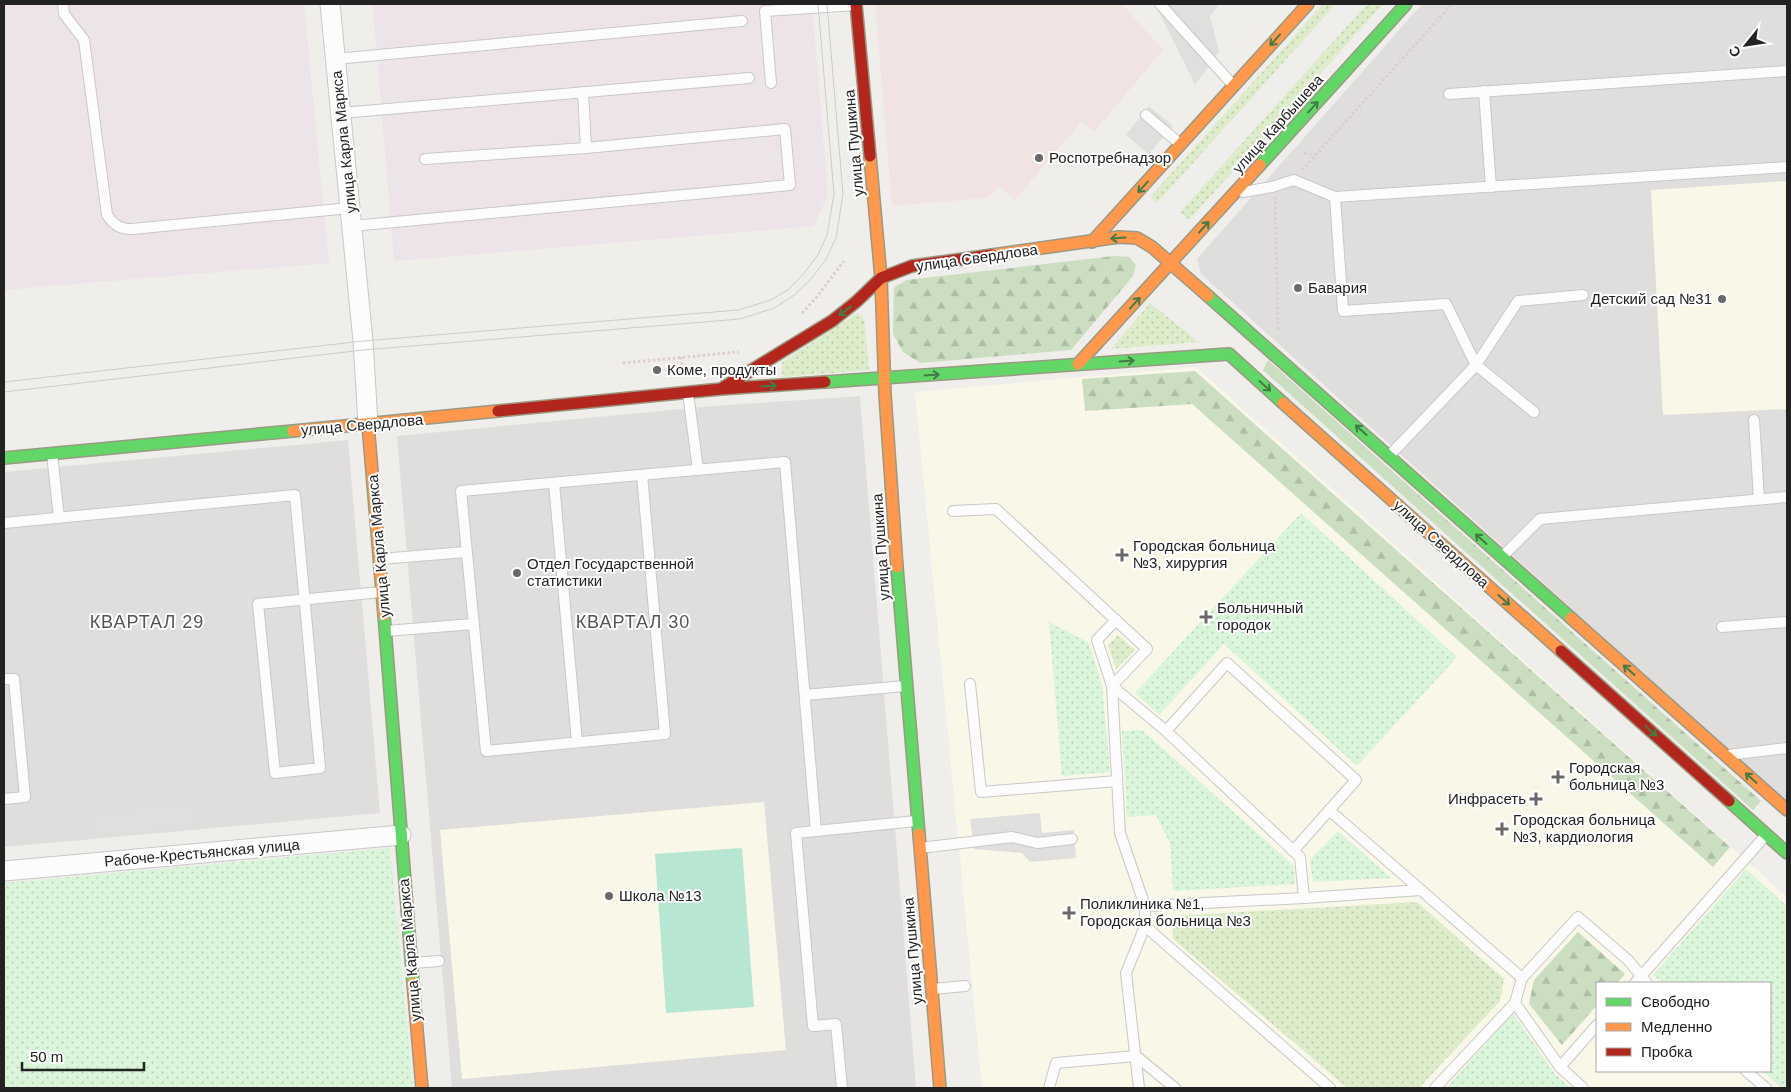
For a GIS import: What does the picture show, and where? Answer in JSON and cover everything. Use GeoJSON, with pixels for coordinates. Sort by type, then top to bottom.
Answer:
{"type":"FeatureCollection","features":[{"type":"Feature","properties":{"kind":"street","name":"улица Карла Маркса"},"geometry":{"type":"LineString","coordinates":[[330,4],[351,217],[422,1088]]}},
{"type":"Feature","properties":{"kind":"street","name":"улица Пушкина"},"geometry":{"type":"LineString","coordinates":[[856,4],[881,278],[884,379],[906,686],[940,1088]]}},
{"type":"Feature","properties":{"kind":"street"},"geometry":{"type":"LineString","coordinates":[[1092,242],[1308,4]]}},
{"type":"Feature","properties":{"kind":"street","name":"улица Карбышева"},"geometry":{"type":"LineString","coordinates":[[1171,263],[1406,4]]}},
{"type":"Feature","properties":{"kind":"street","name":"улица Свердлова"},"geometry":{"type":"LineString","coordinates":[[721,389],[832,321],[856,302],[881,278],[912,266],[1119,238],[1137,238],[1152,247],[1171,263],[1390,455],[1502,558],[1787,810],[1766,834]]}},
{"type":"Feature","properties":{"kind":"street"},"geometry":{"type":"LineString","coordinates":[[1078,364],[1171,263]]}},
{"type":"Feature","properties":{"kind":"street","name":"улица Свердлова"},"geometry":{"type":"LineString","coordinates":[[4,458],[721,389],[1229,354],[1787,853]]}},
{"type":"Feature","properties":{"kind":"street","name":"Рабоче-Крестьянская улица"},"geometry":{"type":"LineString","coordinates":[[4,871],[401,836]]}},
{"type":"Feature","properties":{"kind":"lane"},"geometry":{"type":"LineString","coordinates":[[63,4],[64,14],[84,40],[107,215],[121,229],[132,230],[351,217],[790,185],[785,128],[586,148],[425,159]]}},
{"type":"Feature","properties":{"kind":"lane"},"geometry":{"type":"LineString","coordinates":[[771,83],[765,11],[856,4]]}},
{"type":"Feature","properties":{"kind":"lane"},"geometry":{"type":"LineString","coordinates":[[1160,4],[1234,85]]}},
{"type":"Feature","properties":{"kind":"lane"},"geometry":{"type":"LineString","coordinates":[[335,59],[742,21]]}},
{"type":"Feature","properties":{"kind":"lane"},"geometry":{"type":"LineString","coordinates":[[1449,94],[1787,71]]}},
{"type":"Feature","properties":{"kind":"lane"},"geometry":{"type":"LineString","coordinates":[[341,113],[748,78]]}},
{"type":"Feature","properties":{"kind":"lane"},"geometry":{"type":"LineString","coordinates":[[583,92],[586,148]]}},
{"type":"Feature","properties":{"kind":"lane"},"geometry":{"type":"LineString","coordinates":[[1484,92],[1491,187]]}},
{"type":"Feature","properties":{"kind":"lane"},"geometry":{"type":"LineString","coordinates":[[1146,115],[1181,145]]}},
{"type":"Feature","properties":{"kind":"lane"},"geometry":{"type":"LineString","coordinates":[[1235,193],[1272,187],[1294,180],[1335,197],[1787,167]]}},
{"type":"Feature","properties":{"kind":"lane"},"geometry":{"type":"LineString","coordinates":[[1335,197],[1343,311],[1446,304],[1476,365],[1534,412]]}},
{"type":"Feature","properties":{"kind":"lane"},"geometry":{"type":"LineString","coordinates":[[1390,455],[1476,365],[1518,301],[1583,295]]}},
{"type":"Feature","properties":{"kind":"lane"},"geometry":{"type":"LineString","coordinates":[[688,393],[698,470]]}},
{"type":"Feature","properties":{"kind":"lane"},"geometry":{"type":"LineString","coordinates":[[1754,420],[1759,499]]}},
{"type":"Feature","properties":{"kind":"lane"},"geometry":{"type":"LineString","coordinates":[[52,454],[59,518]]}},
{"type":"Feature","properties":{"kind":"lane"},"geometry":{"type":"LineString","coordinates":[[642,475],[665,734],[486,751],[460,491],[785,462],[816,831]]}},
{"type":"Feature","properties":{"kind":"lane"},"geometry":{"type":"LineString","coordinates":[[554,483],[577,742]]}},
{"type":"Feature","properties":{"kind":"lane"},"geometry":{"type":"LineString","coordinates":[[4,523],[295,495],[304,599],[320,768],[275,773],[258,604],[304,599],[382,592]]}},
{"type":"Feature","properties":{"kind":"lane"},"geometry":{"type":"LineString","coordinates":[[1502,558],[1540,519],[1787,497]]}},
{"type":"Feature","properties":{"kind":"lane"},"geometry":{"type":"LineString","coordinates":[[953,511],[996,509],[1147,649],[1112,686]]}},
{"type":"Feature","properties":{"kind":"lane"},"geometry":{"type":"LineString","coordinates":[[379,560],[466,552]]}},
{"type":"Feature","properties":{"kind":"lane"},"geometry":{"type":"LineString","coordinates":[[1116,620],[1097,640],[1112,686],[1120,833],[1144,906],[1144,926],[1126,973],[1139,1088]]}},
{"type":"Feature","properties":{"kind":"lane"},"geometry":{"type":"LineString","coordinates":[[1722,628],[1787,622]]}},
{"type":"Feature","properties":{"kind":"lane"},"geometry":{"type":"LineString","coordinates":[[386,631],[474,624]]}},
{"type":"Feature","properties":{"kind":"lane"},"geometry":{"type":"LineString","coordinates":[[1166,731],[1227,662],[1356,780],[1293,850]]}},
{"type":"Feature","properties":{"kind":"lane"},"geometry":{"type":"LineString","coordinates":[[4,679],[14,679],[25,797],[4,799]]}},
{"type":"Feature","properties":{"kind":"lane"},"geometry":{"type":"LineString","coordinates":[[970,684],[981,792],[1117,781]]}},
{"type":"Feature","properties":{"kind":"lane"},"geometry":{"type":"LineString","coordinates":[[805,695],[906,686]]}},
{"type":"Feature","properties":{"kind":"lane"},"geometry":{"type":"LineString","coordinates":[[1112,686],[1166,731],[1300,857],[1304,898]]}},
{"type":"Feature","properties":{"kind":"lane"},"geometry":{"type":"LineString","coordinates":[[1725,755],[1787,748]]}},
{"type":"Feature","properties":{"kind":"lane"},"geometry":{"type":"LineString","coordinates":[[1329,810],[1522,978]]}},
{"type":"Feature","properties":{"kind":"lane"},"geometry":{"type":"LineString","coordinates":[[842,1088],[836,1024],[813,1026],[796,833],[917,821]]}},
{"type":"Feature","properties":{"kind":"lane"},"geometry":{"type":"LineString","coordinates":[[1435,1088],[1515,1003],[1522,978],[1578,917],[1628,960],[1641,981],[1766,834]]}},
{"type":"Feature","properties":{"kind":"lane"},"geometry":{"type":"LineString","coordinates":[[920,848],[1012,837],[1037,843],[1072,839]]}},
{"type":"Feature","properties":{"kind":"lane"},"geometry":{"type":"LineString","coordinates":[[1144,906],[1421,890]]}},
{"type":"Feature","properties":{"kind":"lane"},"geometry":{"type":"LineString","coordinates":[[1144,926],[1330,1088]]}},
{"type":"Feature","properties":{"kind":"lane"},"geometry":{"type":"LineString","coordinates":[[411,963],[439,961]]}},
{"type":"Feature","properties":{"kind":"lane"},"geometry":{"type":"LineString","coordinates":[[932,990],[965,986]]}},
{"type":"Feature","properties":{"kind":"lane"},"geometry":{"type":"LineString","coordinates":[[1515,1003],[1560,1067],[1583,1088]]}},
{"type":"Feature","properties":{"kind":"lane"},"geometry":{"type":"LineString","coordinates":[[1560,1067],[1596,1026]]}},
{"type":"Feature","properties":{"kind":"lane"},"geometry":{"type":"LineString","coordinates":[[1048,1088],[1056,1063],[1136,1056],[1175,1088]]}},
{"type":"Feature","properties":{"kind":"lane"},"geometry":{"type":"LineString","coordinates":[[1747,1072],[1766,1088]]}},
{"type":"Feature","properties":{"kind":"path"},"geometry":{"type":"LineString","coordinates":[[1278,341],[1275,196],[1294,180],[1452,4]]}},
{"type":"Feature","properties":{"kind":"path"},"geometry":{"type":"LineString","coordinates":[[1304,153],[1316,155]]}},
{"type":"Feature","properties":{"kind":"path"},"geometry":{"type":"LineString","coordinates":[[797,319],[816,298],[844,261]]}},
{"type":"Feature","properties":{"kind":"path"},"geometry":{"type":"LineString","coordinates":[[623,362],[746,351]]}},
{"type":"Feature","properties":{"kind":"path"},"geometry":{"type":"LineString","coordinates":[[681,358],[683,369]]}},
{"type":"Feature","properties":{"kind":"shaded area"},"geometry":{"type":"Polygon","coordinates":[[[4,4],[304,4],[329,263],[4,290],[4,4]]]}},
{"type":"Feature","properties":{"kind":"shaded area"},"geometry":{"type":"Polygon","coordinates":[[[369,4],[812,4],[828,195],[814,226],[394,261],[373,7],[369,4]]]}},
{"type":"Feature","properties":{"kind":"shaded area"},"geometry":{"type":"Polygon","coordinates":[[[875,4],[1122,4],[1163,50],[1094,132],[1082,121],[1015,200],[999,186],[988,198],[892,206],[875,4]]]}},
{"type":"Feature","properties":{"kind":"shaded area"},"geometry":{"type":"Polygon","coordinates":[[[1158,4],[1220,4],[1210,16],[1219,52],[1195,85],[1156,6],[1158,4]]]}},
{"type":"Feature","properties":{"kind":"shaded area"},"geometry":{"type":"Polygon","coordinates":[[[1422,4],[1787,4],[1787,803],[1201,274],[1197,259],[1422,4]]]}},
{"type":"Feature","properties":{"kind":"shaded area"},"geometry":{"type":"Polygon","coordinates":[[[1149,106],[1173,126],[1149,154],[1126,135],[1149,106]]]}},
{"type":"Feature","properties":{"kind":"shaded area","name":"Детский сад №31"},"geometry":{"type":"Polygon","coordinates":[[[1787,181],[1787,409],[1663,415],[1651,190],[1787,181]]]}},
{"type":"Feature","properties":{"kind":"shaded area","name":"Больничный городок"},"geometry":{"type":"Polygon","coordinates":[[[1196,367],[1787,897],[1787,1088],[982,1088],[915,392],[1196,367]]]}},
{"type":"Feature","properties":{"kind":"shaded area"},"geometry":{"type":"Polygon","coordinates":[[[860,396],[916,1088],[452,1088],[397,436],[713,406],[860,396]]]}},
{"type":"Feature","properties":{"kind":"shaded area"},"geometry":{"type":"Polygon","coordinates":[[[348,440],[380,813],[4,847],[4,472],[348,440]]]}},
{"type":"Feature","properties":{"kind":"shaded area","name":"Школа №13"},"geometry":{"type":"Polygon","coordinates":[[[764,802],[786,1050],[462,1079],[440,830],[764,802]]]}},
{"type":"Feature","properties":{"kind":"shaded area"},"geometry":{"type":"Polygon","coordinates":[[[195,805],[197,826],[97,835],[95,814],[195,805]]]}},
{"type":"Feature","properties":{"kind":"shaded area"},"geometry":{"type":"Polygon","coordinates":[[[1040,813],[1042,833],[1074,830],[1076,858],[1030,862],[1022,853],[974,849],[970,819],[1040,813]]]}},
{"type":"Feature","properties":{"kind":"green space"},"geometry":{"type":"Polygon","coordinates":[[[1323,4],[1336,4],[1157,203],[1150,197],[1323,4]]]}},
{"type":"Feature","properties":{"kind":"green space"},"geometry":{"type":"Polygon","coordinates":[[[1367,4],[1383,4],[1189,220],[1180,212],[1367,4]]]}},
{"type":"Feature","properties":{"kind":"green space"},"geometry":{"type":"Polygon","coordinates":[[[1114,256],[1129,257],[1136,265],[1133,276],[1071,350],[920,363],[903,352],[893,334],[894,287],[907,280],[1114,256]]]}},
{"type":"Feature","properties":{"kind":"green space"},"geometry":{"type":"Polygon","coordinates":[[[1150,303],[1199,342],[1111,349],[1150,303]]]}},
{"type":"Feature","properties":{"kind":"green space"},"geometry":{"type":"Polygon","coordinates":[[[858,313],[864,317],[869,370],[782,377],[782,362],[858,313]]]}},
{"type":"Feature","properties":{"kind":"green space"},"geometry":{"type":"Polygon","coordinates":[[[1268,360],[1761,801],[1753,810],[1263,370],[1268,360]]]}},
{"type":"Feature","properties":{"kind":"green space"},"geometry":{"type":"Polygon","coordinates":[[[1195,371],[1730,847],[1713,867],[1192,404],[1085,411],[1082,379],[1195,371]]]}},
{"type":"Feature","properties":{"kind":"green space"},"geometry":{"type":"Polygon","coordinates":[[[1301,513],[1457,657],[1357,766],[1224,644],[1159,715],[1135,693],[1301,513]]]}},
{"type":"Feature","properties":{"kind":"green space"},"geometry":{"type":"Polygon","coordinates":[[[1049,622],[1089,643],[1102,685],[1110,772],[1062,776],[1049,622]]]}},
{"type":"Feature","properties":{"kind":"green space"},"geometry":{"type":"Polygon","coordinates":[[[1118,635],[1135,650],[1116,669],[1108,645],[1118,635]]]}},
{"type":"Feature","properties":{"kind":"green space"},"geometry":{"type":"Polygon","coordinates":[[[1142,730],[1294,866],[1295,884],[1173,891],[1170,843],[1156,815],[1127,817],[1122,731],[1142,730]]]}},
{"type":"Feature","properties":{"kind":"green space"},"geometry":{"type":"Polygon","coordinates":[[[1338,831],[1391,878],[1313,882],[1310,860],[1338,831]]]}},
{"type":"Feature","properties":{"kind":"green space"},"geometry":{"type":"Polygon","coordinates":[[[390,848],[413,1087],[4,1088],[4,883],[390,848]]]}},
{"type":"Feature","properties":{"kind":"green space"},"geometry":{"type":"Polygon","coordinates":[[[742,848],[754,1007],[666,1013],[655,854],[742,848]]]}},
{"type":"Feature","properties":{"kind":"green space"},"geometry":{"type":"Polygon","coordinates":[[[1746,869],[1787,906],[1787,1088],[1782,1088],[1763,1072],[1771,1072],[1771,982],[1662,982],[1653,975],[1746,869]]]}},
{"type":"Feature","properties":{"kind":"green space"},"geometry":{"type":"Polygon","coordinates":[[[1417,902],[1504,979],[1500,1001],[1419,1088],[1347,1088],[1173,939],[1172,916],[1417,902]]]}},
{"type":"Feature","properties":{"kind":"green space"},"geometry":{"type":"Polygon","coordinates":[[[1578,932],[1625,974],[1618,982],[1596,982],[1596,1006],[1562,1045],[1529,1004],[1534,980],[1578,932]]]}},
{"type":"Feature","properties":{"kind":"green space"},"geometry":{"type":"Polygon","coordinates":[[[1513,1013],[1555,1074],[1571,1088],[1446,1088],[1513,1013]]]}},
{"type":"Feature","properties":{"kind":"tram line"},"geometry":{"type":"LineString","coordinates":[[4,382],[363,341],[738,310],[771,300],[788,290],[818,255],[827,235],[834,194],[818,4]]}},
{"type":"Feature","properties":{"kind":"tram line"},"geometry":{"type":"LineString","coordinates":[[4,392],[363,350],[740,319],[774,308],[793,296],[812,278],[826,259],[836,238],[843,194],[827,4]]}},
{"type":"Feature","properties":{"kind":"traffic: fast"},"geometry":{"type":"LineString","coordinates":[[1260,165],[1406,4]]}},
{"type":"Feature","properties":{"kind":"traffic: fast"},"geometry":{"type":"LineString","coordinates":[[1208,296],[1571,618]]}},
{"type":"Feature","properties":{"kind":"traffic: fast"},"geometry":{"type":"LineString","coordinates":[[825,382],[1229,354],[1283,403]]}},
{"type":"Feature","properties":{"kind":"traffic: fast"},"geometry":{"type":"LineString","coordinates":[[4,458],[293,431]]}},
{"type":"Feature","properties":{"kind":"traffic: fast"},"geometry":{"type":"LineString","coordinates":[[897,567],[919,834]]}},
{"type":"Feature","properties":{"kind":"traffic: fast"},"geometry":{"type":"LineString","coordinates":[[384,615],[413,983]]}},
{"type":"Feature","properties":{"kind":"traffic: fast"},"geometry":{"type":"LineString","coordinates":[[1729,801],[1787,853]]}},
{"type":"Feature","properties":{"kind":"traffic: slow"},"geometry":{"type":"LineString","coordinates":[[1092,242],[1308,4]]}},
{"type":"Feature","properties":{"kind":"traffic: slow"},"geometry":{"type":"LineString","coordinates":[[870,156],[881,278],[885,395],[897,567]]}},
{"type":"Feature","properties":{"kind":"traffic: slow"},"geometry":{"type":"LineString","coordinates":[[1078,364],[1260,165]]}},
{"type":"Feature","properties":{"kind":"traffic: slow"},"geometry":{"type":"LineString","coordinates":[[992,255],[1119,237],[1137,238],[1152,247],[1208,296]]}},
{"type":"Feature","properties":{"kind":"traffic: slow"},"geometry":{"type":"LineString","coordinates":[[1283,403],[1561,651]]}},
{"type":"Feature","properties":{"kind":"traffic: slow"},"geometry":{"type":"LineString","coordinates":[[293,431],[498,411]]}},
{"type":"Feature","properties":{"kind":"traffic: slow"},"geometry":{"type":"LineString","coordinates":[[368,424],[384,615]]}},
{"type":"Feature","properties":{"kind":"traffic: slow"},"geometry":{"type":"LineString","coordinates":[[1571,618],[1787,810]]}},
{"type":"Feature","properties":{"kind":"traffic: slow"},"geometry":{"type":"LineString","coordinates":[[919,834],[940,1088]]}},
{"type":"Feature","properties":{"kind":"traffic: slow"},"geometry":{"type":"LineString","coordinates":[[413,983],[422,1088]]}},
{"type":"Feature","properties":{"kind":"traffic: jam"},"geometry":{"type":"LineString","coordinates":[[856,4],[870,156]]}},
{"type":"Feature","properties":{"kind":"traffic: jam"},"geometry":{"type":"LineString","coordinates":[[724,387],[832,321],[856,302],[881,278],[912,266],[992,255]]}},
{"type":"Feature","properties":{"kind":"traffic: jam"},"geometry":{"type":"LineString","coordinates":[[498,411],[721,389],[825,382]]}},
{"type":"Feature","properties":{"kind":"traffic: jam"},"geometry":{"type":"LineString","coordinates":[[1561,651],[1729,801]]}},
{"type":"Feature","properties":{"kind":"place","name":"Роспотребнадзор"},"geometry":{"type":"Point","coordinates":[1039,158]}},
{"type":"Feature","properties":{"kind":"place","name":"Бавария"},"geometry":{"type":"Point","coordinates":[1298,288]}},
{"type":"Feature","properties":{"kind":"place","name":"Детский сад №31"},"geometry":{"type":"Point","coordinates":[1722,299]}},
{"type":"Feature","properties":{"kind":"place","name":"Коме, продукты"},"geometry":{"type":"Point","coordinates":[657,370]}},
{"type":"Feature","properties":{"kind":"place","name":"Городская больница №3, хирургия"},"geometry":{"type":"Point","coordinates":[1122,555]}},
{"type":"Feature","properties":{"kind":"place","name":"Отдел Государственной статистики"},"geometry":{"type":"Point","coordinates":[517,573]}},
{"type":"Feature","properties":{"kind":"place","name":"Больничный городок"},"geometry":{"type":"Point","coordinates":[1206,617]}},
{"type":"Feature","properties":{"kind":"place","name":"Городская больница №3"},"geometry":{"type":"Point","coordinates":[1558,777]}},
{"type":"Feature","properties":{"kind":"place","name":"Инфрасеть"},"geometry":{"type":"Point","coordinates":[1536,799]}},
{"type":"Feature","properties":{"kind":"place","name":"Городская больница №3, кардиология"},"geometry":{"type":"Point","coordinates":[1502,829]}},
{"type":"Feature","properties":{"kind":"place","name":"Школа №13"},"geometry":{"type":"Point","coordinates":[609,896]}},
{"type":"Feature","properties":{"kind":"place","name":"Поликлиника №1, Городская больница №3"},"geometry":{"type":"Point","coordinates":[1069,913]}},
{"type":"Feature","properties":{"kind":"district","name":"КВАРТАЛ 29"},"geometry":{"type":"Point","coordinates":[147,622]}},
{"type":"Feature","properties":{"kind":"district","name":"КВАРТАЛ 30"},"geometry":{"type":"Point","coordinates":[633,622]}}]}
